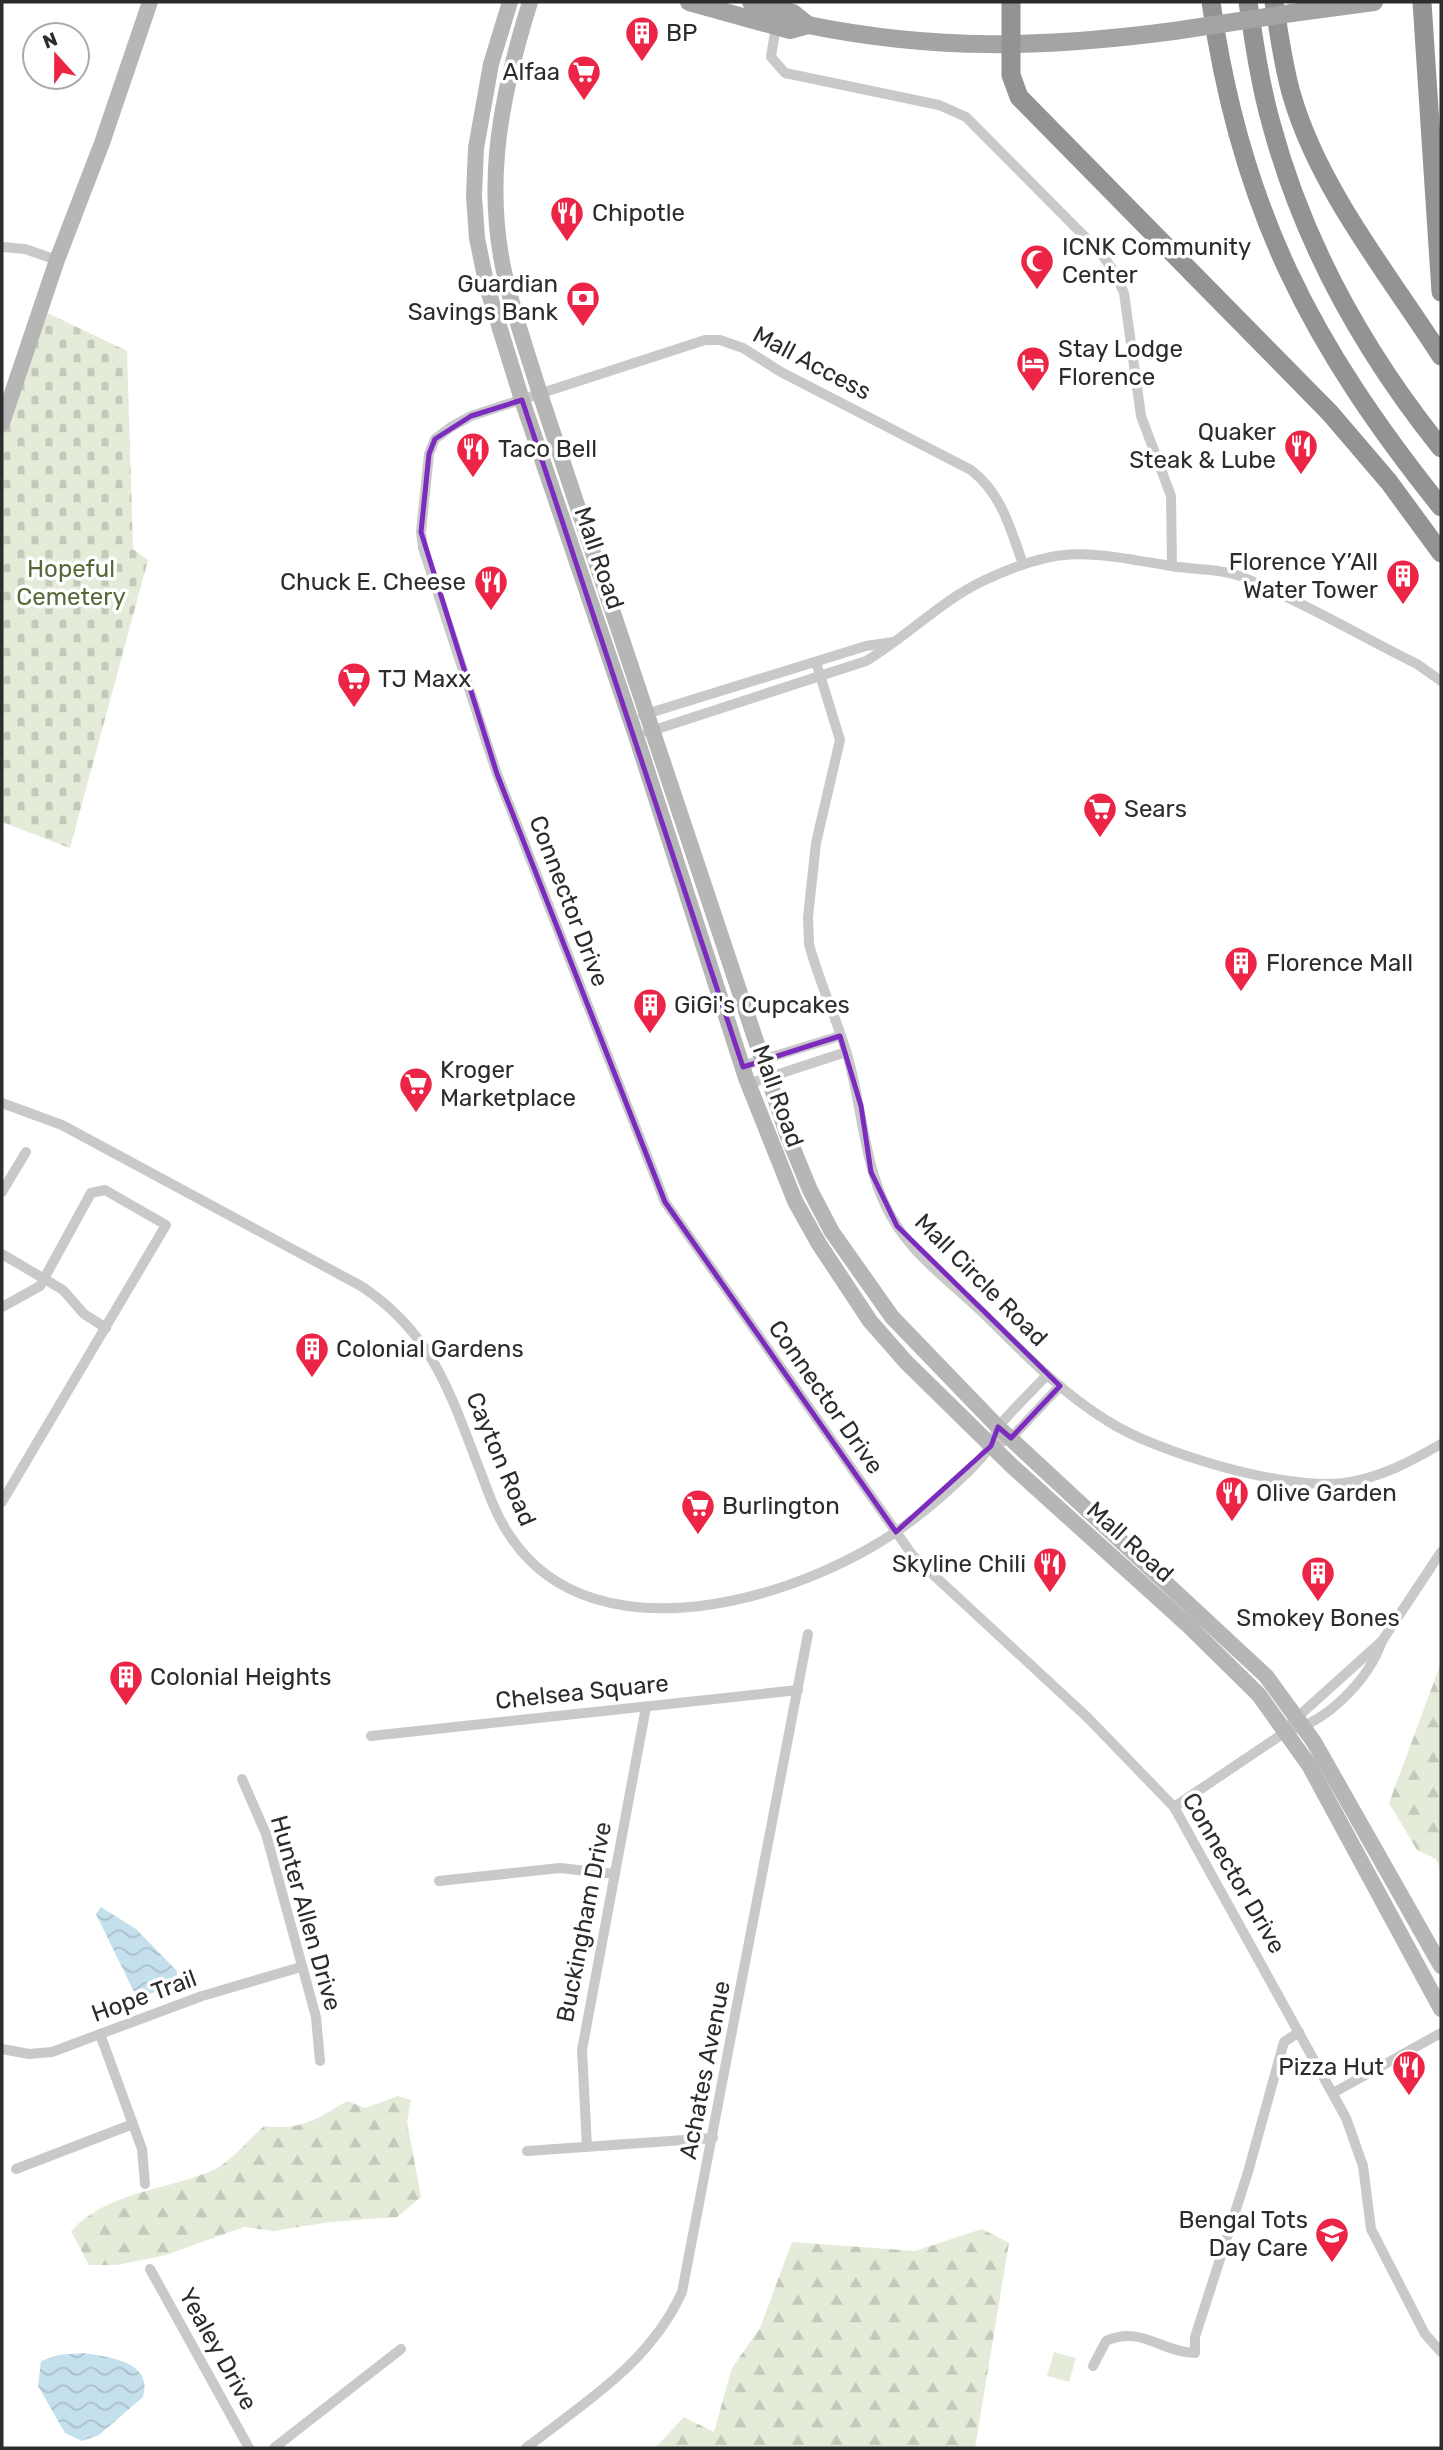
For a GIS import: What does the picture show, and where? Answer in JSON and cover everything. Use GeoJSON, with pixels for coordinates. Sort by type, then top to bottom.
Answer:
{"type":"FeatureCollection","features":[{"type":"Feature","properties":{"kind":"highway"},"geometry":{"type":"LineString","coordinates":[[1011,2],[1012,75],[1019,97],[1330,413],[1389,482],[1441,553]]}},
{"type":"Feature","properties":{"kind":"highway"},"geometry":{"type":"LineString","coordinates":[[1211,2],[1233,122],[1274,242],[1309,316],[1345,378],[1441,508]]}},
{"type":"Feature","properties":{"kind":"highway"},"geometry":{"type":"LineString","coordinates":[[1248,2],[1268,111],[1297,202],[1333,283],[1365,340],[1441,448]]}},
{"type":"Feature","properties":{"kind":"highway"},"geometry":{"type":"LineString","coordinates":[[1274,2],[1292,96],[1331,187],[1441,356]]}},
{"type":"Feature","properties":{"kind":"highway"},"geometry":{"type":"LineString","coordinates":[[1422,2],[1441,292]]}},
{"type":"Feature","properties":{"kind":"main road"},"geometry":{"type":"LineString","coordinates":[[2,424],[57,260],[102,143],[150,2]]}},
{"type":"Feature","properties":{"kind":"main road","name":"Mall Road"},"geometry":{"type":"LineString","coordinates":[[510,2],[482,105],[474,196],[477,238],[487,287],[748,1084],[795,1200],[842,1281],[870,1321],[906,1362],[991,1446],[1198,1635],[1259,1695],[1287,1731],[1342,1825],[1441,2009]]}},
{"type":"Feature","properties":{"kind":"main road","name":"Mall Road"},"geometry":{"type":"LineString","coordinates":[[530,2],[499,121],[494,191],[505,275],[540,394],[768,1078],[810,1190],[858,1273],[928,1358],[998,1427],[1266,1676],[1300,1722],[1357,1815],[1441,1966]]}},
{"type":"Feature","properties":{"kind":"main road"},"geometry":{"type":"LineString","coordinates":[[689,2],[790,30],[808,25],[907,41],[1012,47],[1174,31],[1374,2]]}},
{"type":"Feature","properties":{"kind":"main road"},"geometry":{"type":"LineString","coordinates":[[751,2],[791,8],[808,25]]}},
{"type":"Feature","properties":{"kind":"street"},"geometry":{"type":"LineString","coordinates":[[776,26],[771,57],[785,73],[939,105],[965,117],[1100,252],[1125,293],[1141,416],[1171,496],[1172,566]]}},
{"type":"Feature","properties":{"kind":"street"},"geometry":{"type":"LineString","coordinates":[[2,247],[25,249],[57,260]]}},
{"type":"Feature","properties":{"kind":"street","name":"Mall Access"},"geometry":{"type":"LineString","coordinates":[[522,400],[681,346],[705,340],[727,341],[971,470],[983,480],[1003,508],[1023,564]]}},
{"type":"Feature","properties":{"kind":"street","name":"Connector Drive"},"geometry":{"type":"LineString","coordinates":[[522,400],[471,416],[435,439],[429,454],[421,533],[497,774],[665,1202],[920,1563],[1087,1717],[1174,1807],[1346,2118],[1363,2166],[1371,2229],[1425,2334],[1441,2353]]}},
{"type":"Feature","properties":{"kind":"street"},"geometry":{"type":"LineString","coordinates":[[636,736],[866,660],[895,641],[922,617],[957,595],[1023,564],[1067,553],[1086,552],[1212,570],[1244,578],[1417,664],[1441,681]]}},
{"type":"Feature","properties":{"kind":"street"},"geometry":{"type":"LineString","coordinates":[[630,719],[866,646],[895,641]]}},
{"type":"Feature","properties":{"kind":"street","name":"Mall Circle Road"},"geometry":{"type":"LineString","coordinates":[[816,662],[840,740],[816,843],[808,930],[815,967],[846,1052],[861,1106],[871,1171],[897,1226],[910,1243],[1047,1375],[1108,1422],[1140,1438],[1189,1456],[1281,1480],[1343,1483],[1383,1475],[1441,1444]]}},
{"type":"Feature","properties":{"kind":"street"},"geometry":{"type":"LineString","coordinates":[[743,1066],[840,1036]]}},
{"type":"Feature","properties":{"kind":"street"},"geometry":{"type":"LineString","coordinates":[[748,1084],[846,1052]]}},
{"type":"Feature","properties":{"kind":"street","name":"Cayton Road"},"geometry":{"type":"LineString","coordinates":[[2,1103],[43,1116],[74,1131],[361,1286],[396,1311],[435,1362],[493,1504],[509,1534],[533,1564],[567,1589],[598,1602],[636,1608],[722,1601],[771,1591],[812,1577],[853,1558],[896,1532],[939,1498],[991,1446]]}},
{"type":"Feature","properties":{"kind":"street"},"geometry":{"type":"LineString","coordinates":[[2,1192],[26,1152]]}},
{"type":"Feature","properties":{"kind":"street"},"geometry":{"type":"LineString","coordinates":[[2,1307],[34,1292],[92,1193],[105,1190],[166,1226],[2,1502]]}},
{"type":"Feature","properties":{"kind":"street"},"geometry":{"type":"LineString","coordinates":[[2,1254],[63,1290],[90,1319],[106,1328]]}},
{"type":"Feature","properties":{"kind":"street"},"geometry":{"type":"LineString","coordinates":[[991,1446],[998,1427],[1047,1375]]}},
{"type":"Feature","properties":{"kind":"street"},"geometry":{"type":"LineString","coordinates":[[991,1446],[1011,1438],[1060,1386]]}},
{"type":"Feature","properties":{"kind":"street"},"geometry":{"type":"LineString","coordinates":[[1174,1807],[1353,1688],[1373,1663],[1382,1641],[1441,1552]]}},
{"type":"Feature","properties":{"kind":"street","name":"Achates Avenue"},"geometry":{"type":"LineString","coordinates":[[526,2448],[633,2364],[663,2329],[682,2292],[690,2267],[808,1634]]}},
{"type":"Feature","properties":{"kind":"street","name":"Chelsea Square"},"geometry":{"type":"LineString","coordinates":[[371,1736],[798,1690]]}},
{"type":"Feature","properties":{"kind":"street","name":"Buckingham Drive"},"geometry":{"type":"LineString","coordinates":[[587,2147],[582,2050],[646,1707]]}},
{"type":"Feature","properties":{"kind":"street","name":"Hunter Allen Drive"},"geometry":{"type":"LineString","coordinates":[[242,1779],[267,1834],[300,1967],[316,2017],[320,2061]]}},
{"type":"Feature","properties":{"kind":"street"},"geometry":{"type":"LineString","coordinates":[[439,1881],[560,1868],[615,1874]]}},
{"type":"Feature","properties":{"kind":"street","name":"Hope Trail"},"geometry":{"type":"LineString","coordinates":[[2,2049],[29,2054],[52,2053],[202,1996],[300,1967]]}},
{"type":"Feature","properties":{"kind":"street"},"geometry":{"type":"LineString","coordinates":[[1093,2366],[1106,2342],[1130,2334],[1179,2353],[1195,2353],[1195,2337],[1248,2172],[1284,2042],[1299,2032]]}},
{"type":"Feature","properties":{"kind":"street"},"geometry":{"type":"LineString","coordinates":[[1333,2093],[1441,2033]]}},
{"type":"Feature","properties":{"kind":"street"},"geometry":{"type":"LineString","coordinates":[[100,2034],[142,2149],[145,2184]]}},
{"type":"Feature","properties":{"kind":"street"},"geometry":{"type":"LineString","coordinates":[[16,2169],[133,2124]]}},
{"type":"Feature","properties":{"kind":"street"},"geometry":{"type":"LineString","coordinates":[[527,2151],[713,2138]]}},
{"type":"Feature","properties":{"kind":"street","name":"Yealey Drive"},"geometry":{"type":"LineString","coordinates":[[150,2269],[249,2448]]}},
{"type":"Feature","properties":{"kind":"street"},"geometry":{"type":"LineString","coordinates":[[274,2448],[401,2349]]}},
{"type":"Feature","properties":{"kind":"highlighted area"},"geometry":{"type":"Polygon","coordinates":[[[522,400],[743,1067],[840,1036],[861,1106],[871,1172],[897,1226],[1060,1386],[1011,1438],[998,1427],[991,1446],[896,1532],[665,1202],[497,774],[421,532],[429,454],[435,439],[471,416],[522,400]]]}},
{"type":"Feature","properties":{"kind":"green space","name":"Hopeful Cemetery"},"geometry":{"type":"Polygon","coordinates":[[[41,310],[127,351],[133,549],[148,560],[70,848],[2,822],[2,423],[41,310]]]}},
{"type":"Feature","properties":{"kind":"green space"},"geometry":{"type":"Polygon","coordinates":[[[1441,1663],[1441,1869],[1436,1859],[1417,1850],[1389,1803],[1441,1663]]]}},
{"type":"Feature","properties":{"kind":"green space"},"geometry":{"type":"Polygon","coordinates":[[[398,2096],[411,2100],[407,2122],[421,2197],[397,2217],[330,2222],[274,2231],[244,2227],[166,2255],[117,2265],[89,2265],[71,2231],[101,2208],[118,2200],[209,2172],[231,2158],[264,2126],[298,2125],[347,2101],[365,2108],[398,2096]]]}},
{"type":"Feature","properties":{"kind":"green space"},"geometry":{"type":"Polygon","coordinates":[[[982,2229],[1009,2243],[975,2448],[655,2448],[684,2417],[714,2432],[732,2368],[760,2328],[792,2242],[915,2251],[982,2229]]]}},
{"type":"Feature","properties":{"kind":"green space"},"geometry":{"type":"Polygon","coordinates":[[[1054,2352],[1076,2358],[1069,2382],[1047,2376],[1054,2352]]]}},
{"type":"Feature","properties":{"kind":"water"},"geometry":{"type":"Polygon","coordinates":[[[101,1907],[136,1929],[177,1971],[177,1976],[164,1988],[143,1997],[135,1994],[96,1914],[101,1907]]]}},
{"type":"Feature","properties":{"kind":"water"},"geometry":{"type":"Polygon","coordinates":[[[83,2353],[126,2363],[142,2376],[145,2385],[143,2397],[99,2435],[82,2441],[65,2433],[38,2386],[41,2361],[58,2355],[83,2353]]]}},
{"type":"Feature","properties":{"kind":"place","name":"BP"},"geometry":{"type":"Point","coordinates":[642,63]}},
{"type":"Feature","properties":{"kind":"place","name":"Alfaa"},"geometry":{"type":"Point","coordinates":[584,102]}},
{"type":"Feature","properties":{"kind":"place","name":"Chipotle"},"geometry":{"type":"Point","coordinates":[567,243]}},
{"type":"Feature","properties":{"kind":"place","name":"ICNK Community Center"},"geometry":{"type":"Point","coordinates":[1037,291]}},
{"type":"Feature","properties":{"kind":"place","name":"Guardian Savings Bank"},"geometry":{"type":"Point","coordinates":[583,328]}},
{"type":"Feature","properties":{"kind":"place","name":"Stay Lodge Florence"},"geometry":{"type":"Point","coordinates":[1033,393]}},
{"type":"Feature","properties":{"kind":"place","name":"Quaker Steak & Lube"},"geometry":{"type":"Point","coordinates":[1301,476]}},
{"type":"Feature","properties":{"kind":"place","name":"Taco Bell"},"geometry":{"type":"Point","coordinates":[473,479]}},
{"type":"Feature","properties":{"kind":"place","name":"Florence Y’All Water Tower"},"geometry":{"type":"Point","coordinates":[1403,606]}},
{"type":"Feature","properties":{"kind":"place","name":"Chuck E. Cheese"},"geometry":{"type":"Point","coordinates":[491,612]}},
{"type":"Feature","properties":{"kind":"place","name":"TJ Maxx"},"geometry":{"type":"Point","coordinates":[354,709]}},
{"type":"Feature","properties":{"kind":"place","name":"Sears"},"geometry":{"type":"Point","coordinates":[1100,839]}},
{"type":"Feature","properties":{"kind":"place","name":"Florence Mall"},"geometry":{"type":"Point","coordinates":[1241,993]}},
{"type":"Feature","properties":{"kind":"place","name":"GiGi's Cupcakes"},"geometry":{"type":"Point","coordinates":[650,1035]}},
{"type":"Feature","properties":{"kind":"place","name":"Kroger Marketplace"},"geometry":{"type":"Point","coordinates":[416,1114]}},
{"type":"Feature","properties":{"kind":"place","name":"Colonial Gardens"},"geometry":{"type":"Point","coordinates":[312,1379]}},
{"type":"Feature","properties":{"kind":"place","name":"Olive Garden"},"geometry":{"type":"Point","coordinates":[1232,1523]}},
{"type":"Feature","properties":{"kind":"place","name":"Burlington"},"geometry":{"type":"Point","coordinates":[698,1536]}},
{"type":"Feature","properties":{"kind":"place","name":"Skyline Chili"},"geometry":{"type":"Point","coordinates":[1050,1594]}},
{"type":"Feature","properties":{"kind":"place","name":"Smokey Bones"},"geometry":{"type":"Point","coordinates":[1318,1603]}},
{"type":"Feature","properties":{"kind":"place","name":"Colonial Heights"},"geometry":{"type":"Point","coordinates":[126,1707]}},
{"type":"Feature","properties":{"kind":"place","name":"Pizza Hut"},"geometry":{"type":"Point","coordinates":[1409,2097]}},
{"type":"Feature","properties":{"kind":"place","name":"Bengal Tots Day Care"},"geometry":{"type":"Point","coordinates":[1332,2264]}}]}
